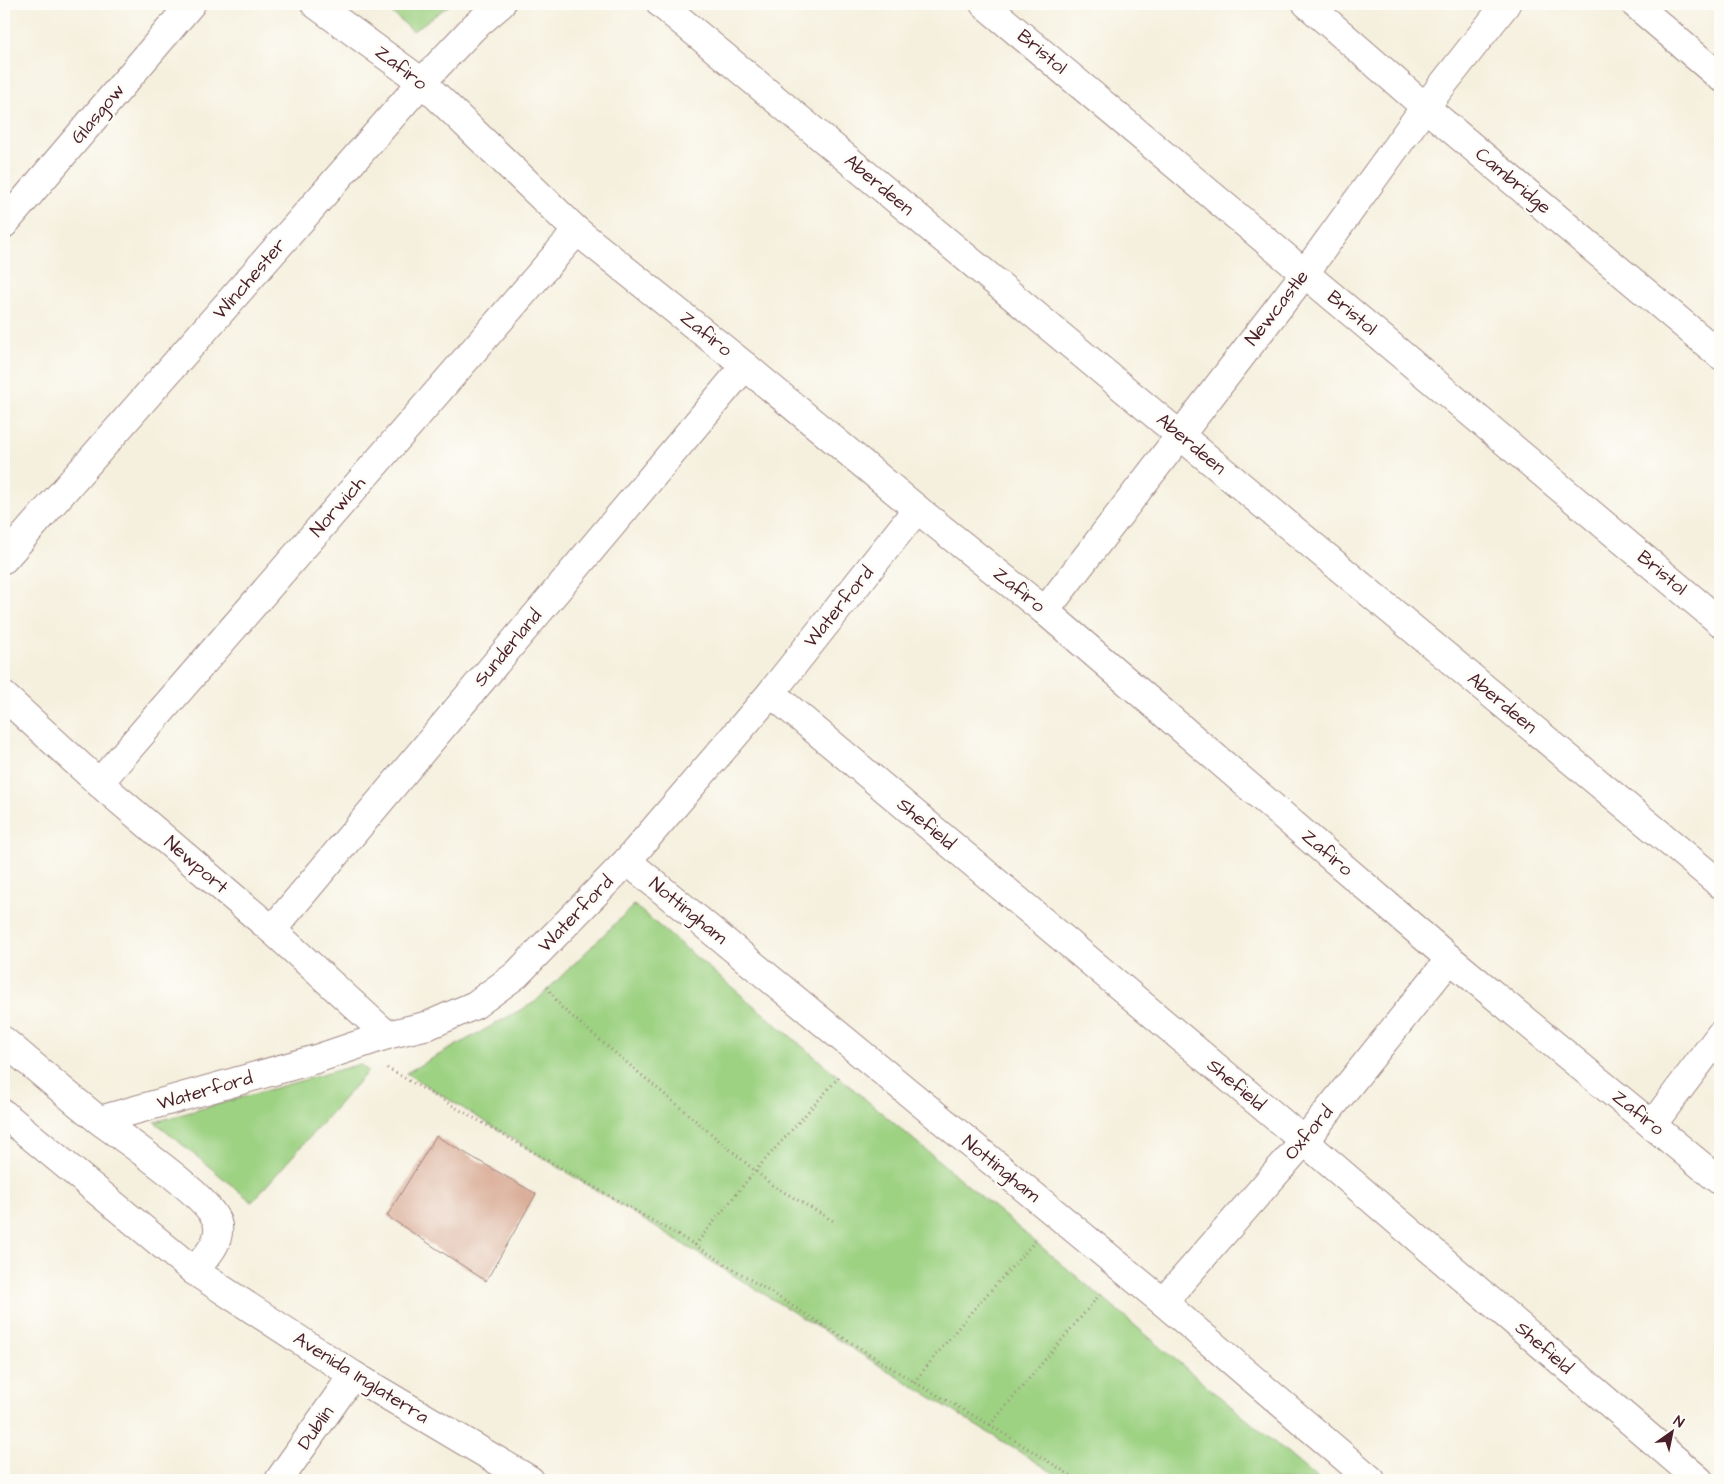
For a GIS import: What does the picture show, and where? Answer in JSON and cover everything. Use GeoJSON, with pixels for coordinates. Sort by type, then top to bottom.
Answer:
{"type":"FeatureCollection","features":[{"type":"Feature","properties":{"kind":"street","name":"Glasgow"},"geometry":{"type":"LineString","coordinates":[[4,224],[191,4]]}},
{"type":"Feature","properties":{"kind":"street","name":"Zafiro"},"geometry":{"type":"LineString","coordinates":[[315,4],[422,82],[577,231],[1045,611],[1450,959],[1720,1181]]}},
{"type":"Feature","properties":{"kind":"street","name":"Winchester"},"geometry":{"type":"LineString","coordinates":[[4,559],[422,82],[474,27],[500,4]]}},
{"type":"Feature","properties":{"kind":"street","name":"Aberdeen"},"geometry":{"type":"LineString","coordinates":[[661,4],[1720,884]]}},
{"type":"Feature","properties":{"kind":"street","name":"Bristol"},"geometry":{"type":"LineString","coordinates":[[984,4],[1720,622]]}},
{"type":"Feature","properties":{"kind":"street","name":"Cambridge"},"geometry":{"type":"LineString","coordinates":[[1307,4],[1425,107],[1720,355]]}},
{"type":"Feature","properties":{"kind":"street","name":"Newcastle"},"geometry":{"type":"LineString","coordinates":[[1045,611],[1305,273],[1425,107],[1506,4]]}},
{"type":"Feature","properties":{"kind":"street"},"geometry":{"type":"LineString","coordinates":[[1635,4],[1720,76]]}},
{"type":"Feature","properties":{"kind":"street","name":"Norwich"},"geometry":{"type":"LineString","coordinates":[[99,782],[577,231]]}},
{"type":"Feature","properties":{"kind":"street","name":"Sunderland"},"geometry":{"type":"LineString","coordinates":[[272,930],[745,366]]}},
{"type":"Feature","properties":{"kind":"street","name":"Waterford"},"geometry":{"type":"LineString","coordinates":[[100,1120],[316,1059],[387,1035],[429,1025],[475,1005],[516,975],[627,861],[771,692],[917,509]]}},
{"type":"Feature","properties":{"kind":"street","name":"Shefield"},"geometry":{"type":"LineString","coordinates":[[771,692],[1304,1141],[1698,1480]]}},
{"type":"Feature","properties":{"kind":"street","name":"Newport"},"geometry":{"type":"LineString","coordinates":[[4,696],[99,782],[272,930],[387,1035]]}},
{"type":"Feature","properties":{"kind":"street","name":"Nottingham"},"geometry":{"type":"LineString","coordinates":[[627,861],[1163,1302],[1371,1480]]}},
{"type":"Feature","properties":{"kind":"street","name":"Oxford"},"geometry":{"type":"LineString","coordinates":[[1163,1302],[1304,1141],[1450,959]]}},
{"type":"Feature","properties":{"kind":"street"},"geometry":{"type":"LineString","coordinates":[[1652,1124],[1720,1035]]}},
{"type":"Feature","properties":{"kind":"street"},"geometry":{"type":"LineString","coordinates":[[4,1041],[100,1120],[164,1168],[211,1210],[218,1224],[216,1243],[194,1271]]}},
{"type":"Feature","properties":{"kind":"street","name":"Avenida Inglaterra"},"geometry":{"type":"LineString","coordinates":[[4,1114],[194,1271],[353,1375],[530,1480]]}},
{"type":"Feature","properties":{"kind":"street","name":"Dublín"},"geometry":{"type":"LineString","coordinates":[[279,1480],[353,1375]]}},
{"type":"Feature","properties":{"kind":"path"},"geometry":{"type":"LineString","coordinates":[[542,980],[562,1008],[755,1171],[772,1185],[835,1222]]}},
{"type":"Feature","properties":{"kind":"path"},"geometry":{"type":"LineString","coordinates":[[395,1064],[386,1067],[695,1245],[914,1382],[990,1425],[1078,1480]]}},
{"type":"Feature","properties":{"kind":"path"},"geometry":{"type":"LineString","coordinates":[[695,1245],[755,1171],[840,1075]]}},
{"type":"Feature","properties":{"kind":"path"},"geometry":{"type":"LineString","coordinates":[[914,1382],[972,1311],[1042,1234]]}},
{"type":"Feature","properties":{"kind":"path"},"geometry":{"type":"LineString","coordinates":[[990,1425],[1107,1286]]}},
{"type":"Feature","properties":{"kind":"green space"},"geometry":{"type":"Polygon","coordinates":[[[382,4],[451,4],[413,31],[382,4]]]}},
{"type":"Feature","properties":{"kind":"green space"},"geometry":{"type":"Polygon","coordinates":[[[634,905],[1319,1480],[1065,1480],[406,1073],[535,1002],[634,905]]]}},
{"type":"Feature","properties":{"kind":"green space"},"geometry":{"type":"Polygon","coordinates":[[[360,1064],[368,1071],[252,1202],[155,1122],[360,1064]]]}},
{"type":"Feature","properties":{"kind":"building"},"geometry":{"type":"Polygon","coordinates":[[[436,1136],[536,1194],[486,1281],[387,1216],[436,1136]]]}}]}
